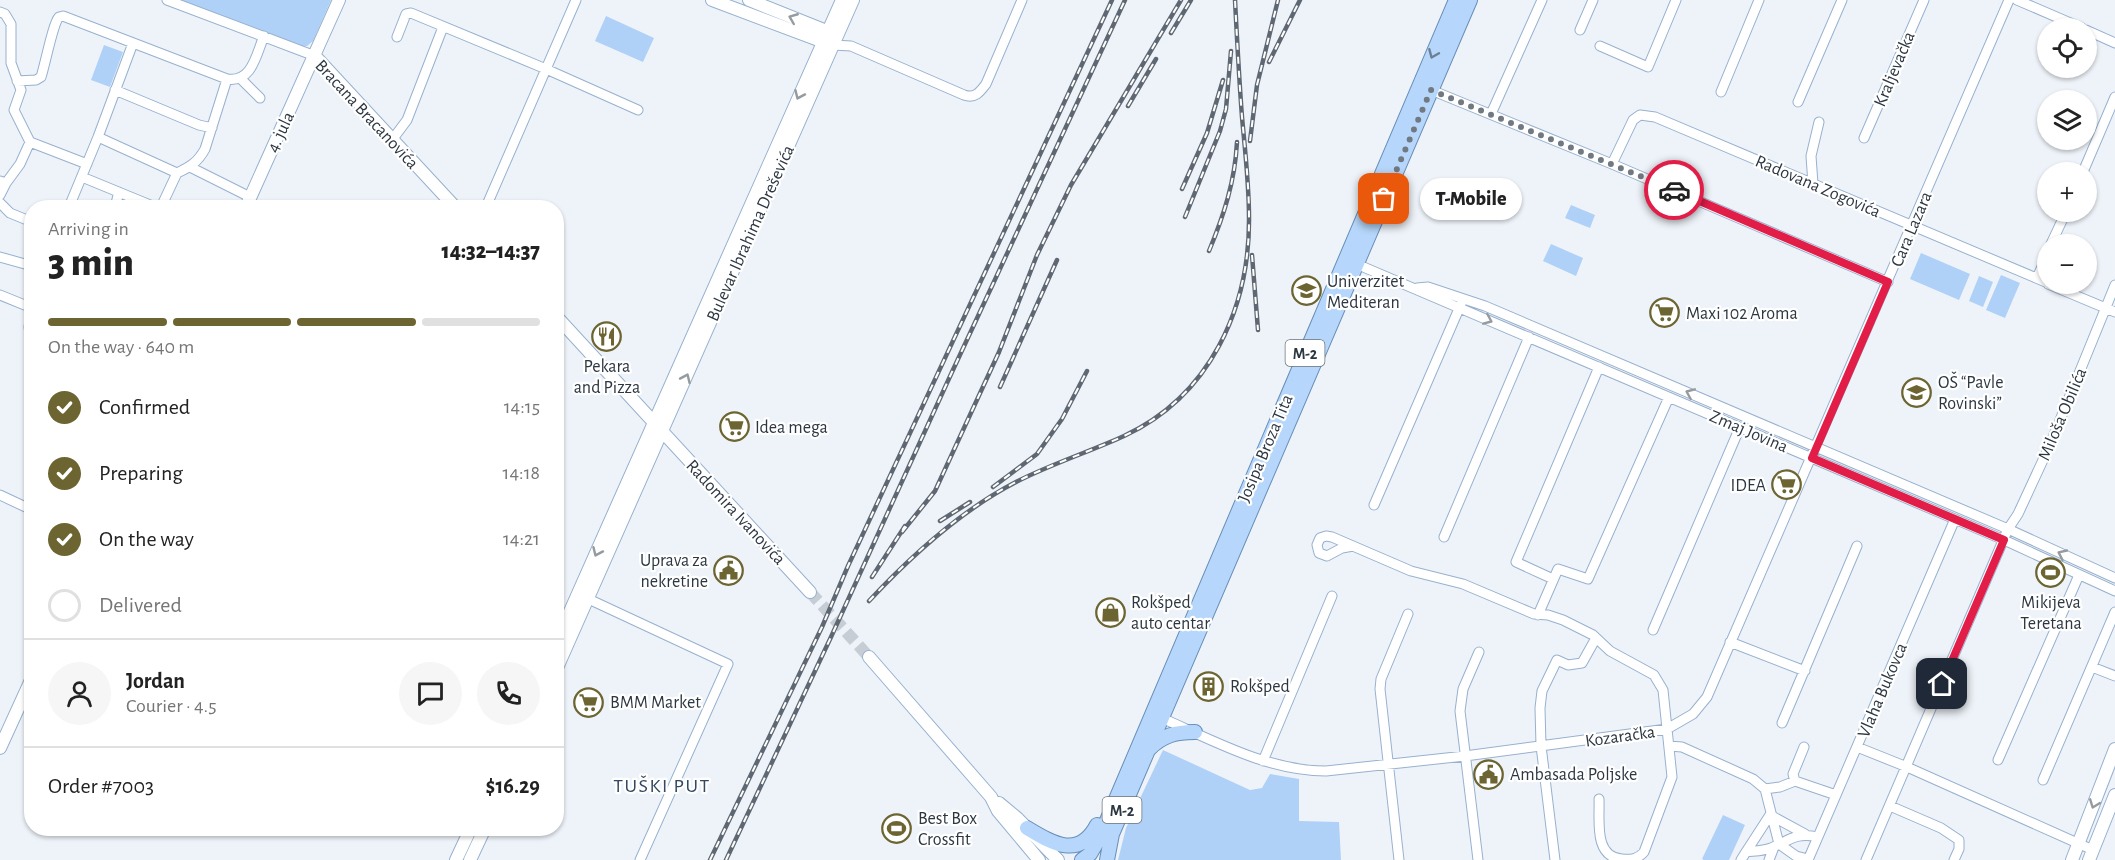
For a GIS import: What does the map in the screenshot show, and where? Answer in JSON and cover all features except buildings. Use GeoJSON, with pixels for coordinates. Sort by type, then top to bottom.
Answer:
{"type":"FeatureCollection","features":[{"type":"Feature","properties":{"kind":"main road","name":"4. jula"},"geometry":{"type":"LineString","coordinates":[[249,200],[339,0]]}},
{"type":"Feature","properties":{"kind":"main road"},"geometry":{"type":"LineString","coordinates":[[712,0],[830,38]]}},
{"type":"Feature","properties":{"kind":"main road"},"geometry":{"type":"LineString","coordinates":[[749,0],[830,38]]}},
{"type":"Feature","properties":{"kind":"main road"},"geometry":{"type":"LineString","coordinates":[[830,38],[842,0]]}},
{"type":"Feature","properties":{"kind":"main road"},"geometry":{"type":"LineString","coordinates":[[830,38],[853,0]]}},
{"type":"Feature","properties":{"kind":"main road","name":"Josipa Broza Tita"},"geometry":{"type":"LineString","coordinates":[[1082,860],[1090,854],[1094,847],[1115,799],[1157,716],[1351,262],[1456,0]]}},
{"type":"Feature","properties":{"kind":"main road","name":"Josipa Broza Tita"},"geometry":{"type":"LineString","coordinates":[[1351,262],[1470,0]]}},
{"type":"Feature","properties":{"kind":"main road","name":"Bulevar Ibrahima Dreševića"},"geometry":{"type":"LineString","coordinates":[[583,597],[830,38]]}},
{"type":"Feature","properties":{"kind":"main road","name":"Bracana Bracanovića"},"geometry":{"type":"LineString","coordinates":[[315,56],[448,200]]}},
{"type":"Feature","properties":{"kind":"main road"},"geometry":{"type":"LineString","coordinates":[[564,325],[658,427]]}},
{"type":"Feature","properties":{"kind":"main road","name":"Radomira Ivanovića"},"geometry":{"type":"LineString","coordinates":[[658,427],[810,592]]}},
{"type":"Feature","properties":{"kind":"main road"},"geometry":{"type":"LineString","coordinates":[[564,629],[583,597]]}},
{"type":"Feature","properties":{"kind":"main road"},"geometry":{"type":"LineString","coordinates":[[564,648],[583,597]]}},
{"type":"Feature","properties":{"kind":"main road"},"geometry":{"type":"LineString","coordinates":[[869,657],[991,797],[1005,807],[1058,860]]}},
{"type":"Feature","properties":{"kind":"main road"},"geometry":{"type":"LineString","coordinates":[[0,748],[24,696]]}},
{"type":"Feature","properties":{"kind":"main road","name":"Josipa Broza Tita"},"geometry":{"type":"LineString","coordinates":[[1107,860],[1112,834],[1148,750],[1157,716]]}},
{"type":"Feature","properties":{"kind":"main road"},"geometry":{"type":"LineString","coordinates":[[1148,750],[1160,739],[1169,735],[1195,732]]}},
{"type":"Feature","properties":{"kind":"main road"},"geometry":{"type":"LineString","coordinates":[[2072,860],[2115,749]]}},
{"type":"Feature","properties":{"kind":"main road"},"geometry":{"type":"LineString","coordinates":[[2091,855],[2115,795]]}},
{"type":"Feature","properties":{"kind":"main road"},"geometry":{"type":"LineString","coordinates":[[991,797],[998,811],[1040,860]]}},
{"type":"Feature","properties":{"kind":"main road"},"geometry":{"type":"LineString","coordinates":[[1027,828],[1063,846],[1077,845],[1094,832],[1102,815],[1115,799]]}},
{"type":"Feature","properties":{"kind":"main road"},"geometry":{"type":"LineString","coordinates":[[456,860],[467,836]]}},
{"type":"Feature","properties":{"kind":"main road"},"geometry":{"type":"LineString","coordinates":[[470,860],[480,836]]}},
{"type":"Feature","properties":{"kind":"street","name":"Bracana Bracanovića"},"geometry":{"type":"LineString","coordinates":[[167,0],[315,56]]}},
{"type":"Feature","properties":{"kind":"street"},"geometry":{"type":"LineString","coordinates":[[489,200],[576,0]]}},
{"type":"Feature","properties":{"kind":"street"},"geometry":{"type":"LineString","coordinates":[[830,38],[964,96],[975,96],[986,84],[1022,0]]}},
{"type":"Feature","properties":{"kind":"street"},"geometry":{"type":"LineString","coordinates":[[1491,114],[1542,0]]}},
{"type":"Feature","properties":{"kind":"street"},"geometry":{"type":"LineString","coordinates":[[1580,30],[1593,0]]}},
{"type":"Feature","properties":{"kind":"street"},"geometry":{"type":"LineString","coordinates":[[1600,46],[1648,67],[1676,0]]}},
{"type":"Feature","properties":{"kind":"street"},"geometry":{"type":"LineString","coordinates":[[1721,92],[1759,0]]}},
{"type":"Feature","properties":{"kind":"street"},"geometry":{"type":"LineString","coordinates":[[1798,102],[1842,0]]}},
{"type":"Feature","properties":{"kind":"street","name":"Kraljevačka"},"geometry":{"type":"LineString","coordinates":[[1864,138],[1924,0]]}},
{"type":"Feature","properties":{"kind":"street","name":"Cara Lazara"},"geometry":{"type":"LineString","coordinates":[[1812,458],[2009,0]]}},
{"type":"Feature","properties":{"kind":"street"},"geometry":{"type":"LineString","coordinates":[[2017,0],[2059,18]]}},
{"type":"Feature","properties":{"kind":"street"},"geometry":{"type":"LineString","coordinates":[[0,12],[5,14],[11,24],[11,63],[21,90],[14,110],[30,142],[87,164]]}},
{"type":"Feature","properties":{"kind":"street"},"geometry":{"type":"LineString","coordinates":[[397,37],[408,13],[546,69],[638,110]]}},
{"type":"Feature","properties":{"kind":"street"},"geometry":{"type":"LineString","coordinates":[[17,81],[36,80],[41,77],[54,23],[59,16],[227,79],[241,79],[250,70],[264,36]]}},
{"type":"Feature","properties":{"kind":"street"},"geometry":{"type":"LineString","coordinates":[[392,140],[407,120],[443,27]]}},
{"type":"Feature","properties":{"kind":"street"},"geometry":{"type":"LineString","coordinates":[[2097,35],[2115,43]]}},
{"type":"Feature","properties":{"kind":"street"},"geometry":{"type":"LineString","coordinates":[[72,200],[133,43]]}},
{"type":"Feature","properties":{"kind":"street"},"geometry":{"type":"LineString","coordinates":[[160,200],[177,173],[200,159],[227,79]]}},
{"type":"Feature","properties":{"kind":"street"},"geometry":{"type":"LineString","coordinates":[[241,79],[260,98]]}},
{"type":"Feature","properties":{"kind":"street"},"geometry":{"type":"LineString","coordinates":[[115,90],[199,125],[212,128]]}},
{"type":"Feature","properties":{"kind":"street"},"geometry":{"type":"LineString","coordinates":[[1431,90],[1612,164],[1888,282]]}},
{"type":"Feature","properties":{"kind":"street"},"geometry":{"type":"LineString","coordinates":[[2087,162],[2115,97]]}},
{"type":"Feature","properties":{"kind":"street","name":"Radovana Zogovića"},"geometry":{"type":"LineString","coordinates":[[1612,164],[1633,120],[1640,115],[1646,115],[2037,278]]}},
{"type":"Feature","properties":{"kind":"street"},"geometry":{"type":"LineString","coordinates":[[1813,184],[1811,156],[1820,122]]}},
{"type":"Feature","properties":{"kind":"street"},"geometry":{"type":"LineString","coordinates":[[98,137],[177,173]]}},
{"type":"Feature","properties":{"kind":"street"},"geometry":{"type":"LineString","coordinates":[[0,195],[3,182],[20,164],[30,142]]}},
{"type":"Feature","properties":{"kind":"street"},"geometry":{"type":"LineString","coordinates":[[190,167],[245,200]]}},
{"type":"Feature","properties":{"kind":"street"},"geometry":{"type":"LineString","coordinates":[[82,177],[139,200]]}},
{"type":"Feature","properties":{"kind":"street"},"geometry":{"type":"LineString","coordinates":[[117,200],[120,192]]}},
{"type":"Feature","properties":{"kind":"street"},"geometry":{"type":"LineString","coordinates":[[0,203],[10,213],[24,219]]}},
{"type":"Feature","properties":{"kind":"street"},"geometry":{"type":"LineString","coordinates":[[0,257],[24,264]]}},
{"type":"Feature","properties":{"kind":"street","name":"Zmaj Jovina"},"geometry":{"type":"LineString","coordinates":[[1351,262],[1415,289],[1461,303],[1529,337],[2004,540],[2115,591]]}},
{"type":"Feature","properties":{"kind":"street","name":"Miloša Obilića"},"geometry":{"type":"LineString","coordinates":[[1866,860],[2008,529],[2018,514],[2110,310],[2115,285]]}},
{"type":"Feature","properties":{"kind":"street","name":"Radovana Zogovića"},"geometry":{"type":"LineString","coordinates":[[2073,294],[2110,310]]}},
{"type":"Feature","properties":{"kind":"street"},"geometry":{"type":"LineString","coordinates":[[0,295],[24,306]]}},
{"type":"Feature","properties":{"kind":"street"},"geometry":{"type":"LineString","coordinates":[[1374,504],[1461,303]]}},
{"type":"Feature","properties":{"kind":"street","name":"Zmaj Jovina"},"geometry":{"type":"LineString","coordinates":[[1461,303],[1485,306],[2008,529],[2115,578]]}},
{"type":"Feature","properties":{"kind":"street"},"geometry":{"type":"LineString","coordinates":[[1444,537],[1529,337]]}},
{"type":"Feature","properties":{"kind":"street"},"geometry":{"type":"LineString","coordinates":[[1553,579],[1516,562],[1599,367]]}},
{"type":"Feature","properties":{"kind":"street"},"geometry":{"type":"LineString","coordinates":[[1538,615],[1558,569],[1588,579],[1670,397]]}},
{"type":"Feature","properties":{"kind":"street"},"geometry":{"type":"LineString","coordinates":[[1653,630],[1740,427]]}},
{"type":"Feature","properties":{"kind":"street","name":"Kozaračka"},"geometry":{"type":"LineString","coordinates":[[1157,716],[1263,761],[1305,771],[1388,765],[1667,729],[1690,717],[1707,697],[1812,458]]}},
{"type":"Feature","properties":{"kind":"street"},"geometry":{"type":"LineString","coordinates":[[0,495],[24,506]]}},
{"type":"Feature","properties":{"kind":"street","name":"Vlaha Bukovca"},"geometry":{"type":"LineString","coordinates":[[1808,860],[1955,519]]}},
{"type":"Feature","properties":{"kind":"street"},"geometry":{"type":"LineString","coordinates":[[1353,546],[1412,571],[1463,584],[1538,615],[1553,616],[1586,631],[1610,651],[1654,675],[1663,690],[1670,746],[1671,782],[1644,852],[1640,856],[1627,860],[1617,859],[1608,854],[1600,843],[1599,799]]}},
{"type":"Feature","properties":{"kind":"street"},"geometry":{"type":"LineString","coordinates":[[1782,723],[1857,546]]}},
{"type":"Feature","properties":{"kind":"street"},"geometry":{"type":"LineString","coordinates":[[1998,760],[2079,574]]}},
{"type":"Feature","properties":{"kind":"street"},"geometry":{"type":"LineString","coordinates":[[1263,761],[1332,596]]}},
{"type":"Feature","properties":{"kind":"street"},"geometry":{"type":"LineString","coordinates":[[583,597],[728,664],[640,860]]}},
{"type":"Feature","properties":{"kind":"street"},"geometry":{"type":"LineString","coordinates":[[2043,780],[2115,612]]}},
{"type":"Feature","properties":{"kind":"street"},"geometry":{"type":"LineString","coordinates":[[1399,860],[1380,684],[1408,614]]}},
{"type":"Feature","properties":{"kind":"street"},"geometry":{"type":"LineString","coordinates":[[1555,860],[1541,746],[1540,699],[1557,660],[1568,664],[1581,663],[1596,638]]}},
{"type":"Feature","properties":{"kind":"street"},"geometry":{"type":"LineString","coordinates":[[1730,642],[1805,671]]}},
{"type":"Feature","properties":{"kind":"street"},"geometry":{"type":"LineString","coordinates":[[1478,860],[1460,700],[1479,652]]}},
{"type":"Feature","properties":{"kind":"street"},"geometry":{"type":"LineString","coordinates":[[2092,667],[2115,676]]}},
{"type":"Feature","properties":{"kind":"street"},"geometry":{"type":"LineString","coordinates":[[1666,711],[1690,717]]}},
{"type":"Feature","properties":{"kind":"street"},"geometry":{"type":"LineString","coordinates":[[1670,746],[1682,747],[1753,778],[1765,789],[1777,845],[1769,860]]}},
{"type":"Feature","properties":{"kind":"street"},"geometry":{"type":"LineString","coordinates":[[1795,781],[1793,774],[1804,747]]}},
{"type":"Feature","properties":{"kind":"street"},"geometry":{"type":"LineString","coordinates":[[1857,747],[2078,844],[2091,855]]}},
{"type":"Feature","properties":{"kind":"street"},"geometry":{"type":"LineString","coordinates":[[1765,789],[1780,787],[1795,781],[1836,795]]}},
{"type":"Feature","properties":{"kind":"street"},"geometry":{"type":"LineString","coordinates":[[1890,806],[1941,828],[1959,840],[1959,849],[1954,860]]}},
{"type":"Feature","properties":{"kind":"street"},"geometry":{"type":"LineString","coordinates":[[1770,815],[1805,834],[1818,837]]}},
{"type":"Feature","properties":{"kind":"street"},"geometry":{"type":"LineString","coordinates":[[1744,856],[1770,815]]}},
{"type":"Feature","properties":{"kind":"street"},"geometry":{"type":"LineString","coordinates":[[1744,856],[1805,834]]}},
{"type":"Feature","properties":{"kind":"street"},"geometry":{"type":"LineString","coordinates":[[1777,845],[1808,860]]}},
{"type":"Feature","properties":{"kind":"shaded area"},"geometry":{"type":"Polygon","coordinates":[[[175,0],[331,0],[313,41],[307,46],[296,46],[175,0]]]}},
{"type":"Feature","properties":{"kind":"shaded area"},"geometry":{"type":"Polygon","coordinates":[[[606,16],[654,38],[643,62],[595,41],[606,16]]]}},
{"type":"Feature","properties":{"kind":"shaded area"},"geometry":{"type":"Polygon","coordinates":[[[104,45],[123,52],[110,87],[91,80],[104,45]]]}},
{"type":"Feature","properties":{"kind":"shaded area"},"geometry":{"type":"Polygon","coordinates":[[[1571,205],[1595,215],[1590,228],[1565,218],[1571,205]]]}},
{"type":"Feature","properties":{"kind":"shaded area"},"geometry":{"type":"Polygon","coordinates":[[[1551,244],[1583,258],[1576,276],[1543,261],[1551,244]]]}},
{"type":"Feature","properties":{"kind":"shaded area"},"geometry":{"type":"Polygon","coordinates":[[[1921,253],[1970,274],[1959,300],[1910,279],[1921,253]]]}},
{"type":"Feature","properties":{"kind":"shaded area"},"geometry":{"type":"Polygon","coordinates":[[[2001,275],[2020,283],[2005,318],[1986,310],[2001,275]]]}},
{"type":"Feature","properties":{"kind":"shaded area"},"geometry":{"type":"Polygon","coordinates":[[[1979,276],[1993,282],[1983,307],[1969,301],[1979,276]]]}},
{"type":"Feature","properties":{"kind":"shaded area"},"geometry":{"type":"Polygon","coordinates":[[[1163,750],[1250,790],[1262,788],[1270,774],[1299,779],[1299,821],[1339,822],[1341,860],[1118,860],[1126,828],[1163,750]]]}},
{"type":"Feature","properties":{"kind":"shaded area"},"geometry":{"type":"Polygon","coordinates":[[[1723,815],[1745,825],[1729,860],[1704,860],[1702,859],[1723,815]]]}},
{"type":"Feature","properties":{"kind":"tunnel"},"geometry":{"type":"LineString","coordinates":[[810,592],[869,657]]}},
{"type":"Feature","properties":{"kind":"railway"},"geometry":{"type":"LineString","coordinates":[[710,860],[822,627],[848,566],[1112,0]]}},
{"type":"Feature","properties":{"kind":"railway"},"geometry":{"type":"LineString","coordinates":[[726,860],[1125,0]]}},
{"type":"Feature","properties":{"kind":"railway"},"geometry":{"type":"LineString","coordinates":[[902,532],[935,491],[999,352],[1037,255],[1071,185],[1181,0]]}},
{"type":"Feature","properties":{"kind":"railway"},"geometry":{"type":"LineString","coordinates":[[1171,33],[1191,0]]}},
{"type":"Feature","properties":{"kind":"railway"},"geometry":{"type":"LineString","coordinates":[[869,601],[937,536],[975,506],[1016,482],[1124,436],[1154,419],[1180,398],[1202,373],[1219,346],[1233,316],[1242,284],[1249,217],[1235,0]]}},
{"type":"Feature","properties":{"kind":"railway"},"geometry":{"type":"LineString","coordinates":[[1250,141],[1257,85],[1278,0]]}},
{"type":"Feature","properties":{"kind":"railway"},"geometry":{"type":"LineString","coordinates":[[1269,62],[1300,0]]}},
{"type":"Feature","properties":{"kind":"railway"},"geometry":{"type":"LineString","coordinates":[[1185,217],[1220,131],[1226,109],[1231,51]]}},
{"type":"Feature","properties":{"kind":"railway"},"geometry":{"type":"LineString","coordinates":[[1128,106],[1156,59]]}},
{"type":"Feature","properties":{"kind":"railway"},"geometry":{"type":"LineString","coordinates":[[1182,189],[1207,133],[1223,80]]}},
{"type":"Feature","properties":{"kind":"railway"},"geometry":{"type":"LineString","coordinates":[[1209,251],[1228,198],[1237,142]]}},
{"type":"Feature","properties":{"kind":"railway"},"geometry":{"type":"LineString","coordinates":[[1252,255],[1258,330]]}},
{"type":"Feature","properties":{"kind":"railway"},"geometry":{"type":"LineString","coordinates":[[1000,387],[1057,260]]}},
{"type":"Feature","properties":{"kind":"railway"},"geometry":{"type":"LineString","coordinates":[[993,487],[1037,454],[1062,419],[1087,371]]}},
{"type":"Feature","properties":{"kind":"railway"},"geometry":{"type":"LineString","coordinates":[[940,521],[970,502]]}},
{"type":"Feature","properties":{"kind":"railway"},"geometry":{"type":"LineString","coordinates":[[872,577],[905,526]]}},
{"type":"Feature","properties":{"kind":"way so far"},"geometry":{"type":"LineString","coordinates":[[1384,199],[1431,90],[1674,190]]}},
{"type":"Feature","properties":{"kind":"place","name":"T-Mobile"},"geometry":{"type":"Point","coordinates":[1384,199]}},
{"type":"Feature","properties":{"kind":"place","name":"Univerzitet Mediteran"},"geometry":{"type":"Point","coordinates":[1306,291]}},
{"type":"Feature","properties":{"kind":"place","name":"Maxi 102 Aroma"},"geometry":{"type":"Point","coordinates":[1665,313]}},
{"type":"Feature","properties":{"kind":"place","name":"Pekara and Pizza"},"geometry":{"type":"Point","coordinates":[607,337]}},
{"type":"Feature","properties":{"kind":"place","name":"OŠ “Pavle Rovinski”"},"geometry":{"type":"Point","coordinates":[1917,392]}},
{"type":"Feature","properties":{"kind":"place","name":"Idea mega"},"geometry":{"type":"Point","coordinates":[734,427]}},
{"type":"Feature","properties":{"kind":"place","name":"IDEA"},"geometry":{"type":"Point","coordinates":[1787,485]}},
{"type":"Feature","properties":{"kind":"place","name":"Uprava za nekretine"},"geometry":{"type":"Point","coordinates":[729,570]}},
{"type":"Feature","properties":{"kind":"place","name":"Mikijeva Teretana"},"geometry":{"type":"Point","coordinates":[2051,573]}},
{"type":"Feature","properties":{"kind":"place","name":"Rokšped auto centar"},"geometry":{"type":"Point","coordinates":[1110,612]}},
{"type":"Feature","properties":{"kind":"place","name":"Rokšped"},"geometry":{"type":"Point","coordinates":[1209,686]}},
{"type":"Feature","properties":{"kind":"place","name":"BMM Market"},"geometry":{"type":"Point","coordinates":[589,702]}},
{"type":"Feature","properties":{"kind":"place","name":"Ambasada Poljske"},"geometry":{"type":"Point","coordinates":[1489,774]}},
{"type":"Feature","properties":{"kind":"place","name":"Best Box Crossfit"},"geometry":{"type":"Point","coordinates":[897,828]}},
{"type":"Feature","properties":{"kind":"district","name":"TUŠKI PUT"},"geometry":{"type":"Point","coordinates":[662,785]}},
{"type":"Feature","properties":{"kind":"route"},"geometry":{"type":"LineString","coordinates":[[1674,190],[1888,282],[1812,458],[2004,540],[1942,684]]}}]}
